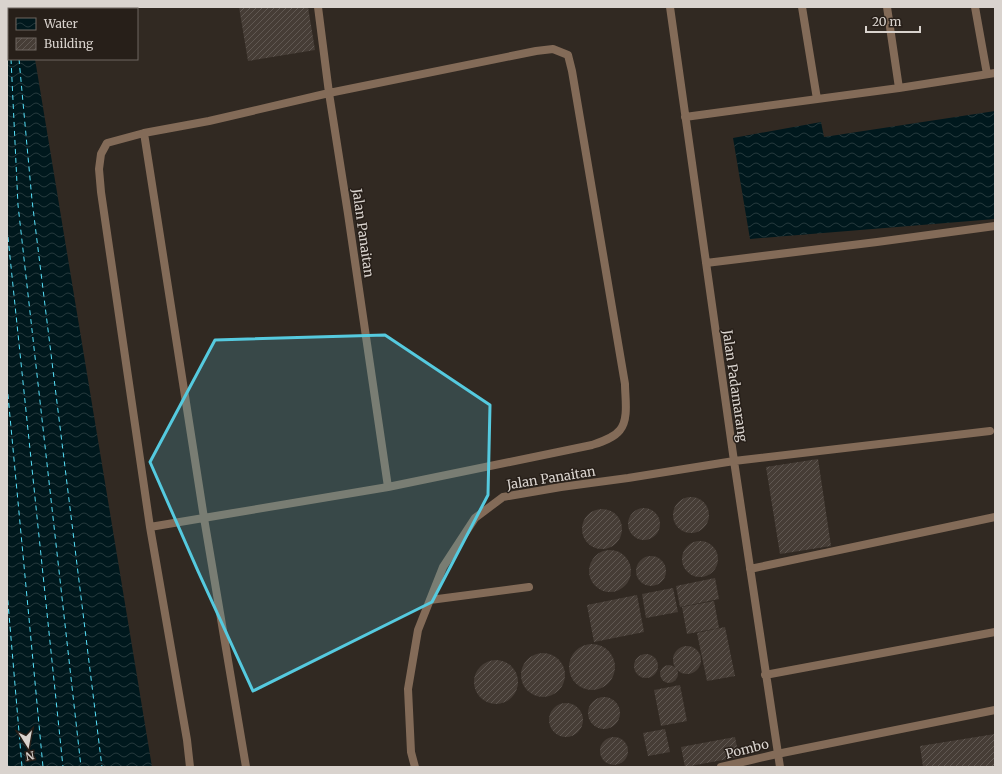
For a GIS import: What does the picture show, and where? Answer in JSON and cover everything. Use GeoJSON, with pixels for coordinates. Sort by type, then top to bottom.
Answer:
{"type":"FeatureCollection","features":[{"type":"Feature","properties":{"kind":"lane","name":"Jalan Panaitan"},"geometry":{"type":"LineString","coordinates":[[318,7],[329,93],[388,487]]}},
{"type":"Feature","properties":{"kind":"lane","name":"Jalan Padamarang"},"geometry":{"type":"LineString","coordinates":[[670,7],[734,461],[780,767]]}},
{"type":"Feature","properties":{"kind":"lane"},"geometry":{"type":"LineString","coordinates":[[802,7],[817,99]]}},
{"type":"Feature","properties":{"kind":"lane"},"geometry":{"type":"LineString","coordinates":[[887,7],[899,88]]}},
{"type":"Feature","properties":{"kind":"lane"},"geometry":{"type":"LineString","coordinates":[[685,117],[991,74],[975,7]]}},
{"type":"Feature","properties":{"kind":"lane"},"geometry":{"type":"LineString","coordinates":[[150,527],[388,487],[592,445],[608,440],[620,431],[625,418],[625,384],[572,71],[568,55],[552,49],[329,93],[209,121],[144,133],[108,143],[101,154],[99,169],[103,208],[150,527],[187,740],[190,767]]}},
{"type":"Feature","properties":{"kind":"lane"},"geometry":{"type":"LineString","coordinates":[[144,133],[204,518],[246,767]]}},
{"type":"Feature","properties":{"kind":"lane"},"geometry":{"type":"LineString","coordinates":[[706,263],[995,226]]}},
{"type":"Feature","properties":{"kind":"lane","name":"Jalan Panaitan"},"geometry":{"type":"LineString","coordinates":[[415,767],[410,752],[408,689],[418,630],[443,567],[475,518],[504,497],[734,461],[990,431]]}},
{"type":"Feature","properties":{"kind":"lane"},"geometry":{"type":"LineString","coordinates":[[750,569],[995,517]]}},
{"type":"Feature","properties":{"kind":"lane"},"geometry":{"type":"LineString","coordinates":[[430,600],[529,587]]}},
{"type":"Feature","properties":{"kind":"lane"},"geometry":{"type":"LineString","coordinates":[[765,675],[995,632]]}},
{"type":"Feature","properties":{"kind":"lane","name":"Pombo"},"geometry":{"type":"LineString","coordinates":[[721,767],[777,754],[995,710]]}},
{"type":"Feature","properties":{"kind":"highlighted area"},"geometry":{"type":"Polygon","coordinates":[[[385,335],[490,405],[488,495],[432,602],[253,691],[150,462],[215,340],[385,335]]]}},
{"type":"Feature","properties":{"kind":"water"},"geometry":{"type":"Polygon","coordinates":[[[7,7],[26,7],[8,8],[8,60],[35,60],[152,767],[7,767],[7,7]]]}},
{"type":"Feature","properties":{"kind":"water"},"geometry":{"type":"Polygon","coordinates":[[[995,111],[995,219],[750,239],[733,138],[821,122],[824,137],[995,111]]]}},
{"type":"Feature","properties":{"kind":"building"},"geometry":{"type":"Polygon","coordinates":[[[239,7],[308,7],[315,50],[248,61],[239,7]]]}},
{"type":"Feature","properties":{"kind":"building"},"geometry":{"type":"Polygon","coordinates":[[[818,459],[831,546],[780,554],[766,467],[818,459]]]}},
{"type":"Feature","properties":{"kind":"building"},"geometry":{"type":"Polygon","coordinates":[[[691,497],[704,502],[709,515],[704,528],[691,533],[678,528],[673,515],[678,502],[691,497]]]}},
{"type":"Feature","properties":{"kind":"building"},"geometry":{"type":"Polygon","coordinates":[[[641,508],[647,508],[656,512],[660,524],[656,536],[647,540],[641,540],[632,536],[628,527],[628,521],[632,512],[641,508]]]}},
{"type":"Feature","properties":{"kind":"building"},"geometry":{"type":"Polygon","coordinates":[[[602,509],[610,511],[616,515],[620,521],[622,529],[620,537],[616,543],[610,547],[602,549],[594,547],[588,543],[584,537],[582,529],[584,521],[588,515],[594,511],[602,509]]]}},
{"type":"Feature","properties":{"kind":"building"},"geometry":{"type":"Polygon","coordinates":[[[700,541],[710,544],[715,549],[718,559],[715,569],[710,574],[700,577],[690,574],[685,569],[682,559],[685,549],[690,544],[700,541]]]}},
{"type":"Feature","properties":{"kind":"building"},"geometry":{"type":"Polygon","coordinates":[[[610,550],[625,556],[631,571],[625,586],[610,592],[595,586],[589,571],[595,556],[610,550]]]}},
{"type":"Feature","properties":{"kind":"building"},"geometry":{"type":"Polygon","coordinates":[[[651,556],[657,557],[665,565],[665,577],[657,585],[651,586],[645,585],[637,577],[636,571],[637,565],[645,557],[651,556]]]}},
{"type":"Feature","properties":{"kind":"building"},"geometry":{"type":"Polygon","coordinates":[[[715,578],[719,599],[680,607],[676,586],[715,578]]]}},
{"type":"Feature","properties":{"kind":"building"},"geometry":{"type":"Polygon","coordinates":[[[673,588],[678,612],[646,618],[642,594],[673,588]]]}},
{"type":"Feature","properties":{"kind":"building"},"geometry":{"type":"Polygon","coordinates":[[[637,595],[644,632],[594,642],[587,605],[637,595]]]}},
{"type":"Feature","properties":{"kind":"building"},"geometry":{"type":"Polygon","coordinates":[[[714,601],[719,628],[687,634],[682,607],[714,601]]]}},
{"type":"Feature","properties":{"kind":"building"},"geometry":{"type":"Polygon","coordinates":[[[725,627],[735,676],[707,681],[697,633],[725,627]]]}},
{"type":"Feature","properties":{"kind":"building"},"geometry":{"type":"Polygon","coordinates":[[[597,644],[609,650],[614,658],[614,676],[609,684],[601,689],[587,690],[575,684],[570,676],[569,662],[575,650],[583,645],[597,644]]]}},
{"type":"Feature","properties":{"kind":"building"},"geometry":{"type":"Polygon","coordinates":[[[687,646],[697,650],[701,660],[697,670],[687,674],[677,670],[673,660],[677,650],[687,646]]]}},
{"type":"Feature","properties":{"kind":"building"},"geometry":{"type":"Polygon","coordinates":[[[539,653],[547,653],[559,659],[565,671],[565,679],[559,691],[547,697],[539,697],[527,691],[521,679],[521,671],[527,659],[539,653]]]}},
{"type":"Feature","properties":{"kind":"building"},"geometry":{"type":"Polygon","coordinates":[[[646,654],[655,657],[658,666],[655,675],[646,678],[637,675],[634,666],[637,657],[646,654]]]}},
{"type":"Feature","properties":{"kind":"building"},"geometry":{"type":"Polygon","coordinates":[[[492,660],[500,660],[505,661],[512,666],[517,673],[517,691],[512,698],[505,703],[492,704],[484,701],[477,694],[474,686],[474,678],[477,670],[484,663],[492,660]]]}},
{"type":"Feature","properties":{"kind":"building"},"geometry":{"type":"Polygon","coordinates":[[[669,665],[675,668],[678,674],[675,680],[669,683],[663,680],[660,674],[663,668],[669,665]]]}},
{"type":"Feature","properties":{"kind":"building"},"geometry":{"type":"Polygon","coordinates":[[[680,685],[687,721],[661,726],[654,690],[680,685]]]}},
{"type":"Feature","properties":{"kind":"building"},"geometry":{"type":"Polygon","coordinates":[[[601,697],[607,697],[617,704],[620,713],[619,719],[613,726],[607,729],[601,729],[591,722],[588,716],[588,710],[595,700],[601,697]]]}},
{"type":"Feature","properties":{"kind":"building"},"geometry":{"type":"Polygon","coordinates":[[[566,703],[578,708],[583,720],[578,732],[566,737],[554,732],[549,720],[554,708],[566,703]]]}},
{"type":"Feature","properties":{"kind":"building"},"geometry":{"type":"Polygon","coordinates":[[[665,729],[670,752],[648,756],[643,733],[665,729]]]}},
{"type":"Feature","properties":{"kind":"building"},"geometry":{"type":"Polygon","coordinates":[[[995,734],[995,767],[923,767],[920,746],[995,734]]]}},
{"type":"Feature","properties":{"kind":"building"},"geometry":{"type":"Polygon","coordinates":[[[614,737],[624,741],[628,751],[624,761],[614,765],[604,761],[600,751],[604,741],[614,737]]]}},
{"type":"Feature","properties":{"kind":"building"},"geometry":{"type":"Polygon","coordinates":[[[735,737],[739,757],[685,767],[681,747],[735,737]]]}},
{"type":"Feature","properties":{"kind":"ferry route"},"geometry":{"type":"LineString","coordinates":[[11,60],[18,205],[81,767]]}},
{"type":"Feature","properties":{"kind":"ferry route"},"geometry":{"type":"LineString","coordinates":[[19,60],[32,200],[102,767]]}},
{"type":"Feature","properties":{"kind":"ferry route"},"geometry":{"type":"LineString","coordinates":[[7,228],[63,767]]}},
{"type":"Feature","properties":{"kind":"ferry route"},"geometry":{"type":"LineString","coordinates":[[7,385],[43,767]]}},
{"type":"Feature","properties":{"kind":"ferry route"},"geometry":{"type":"LineString","coordinates":[[7,591],[22,767]]}}]}
